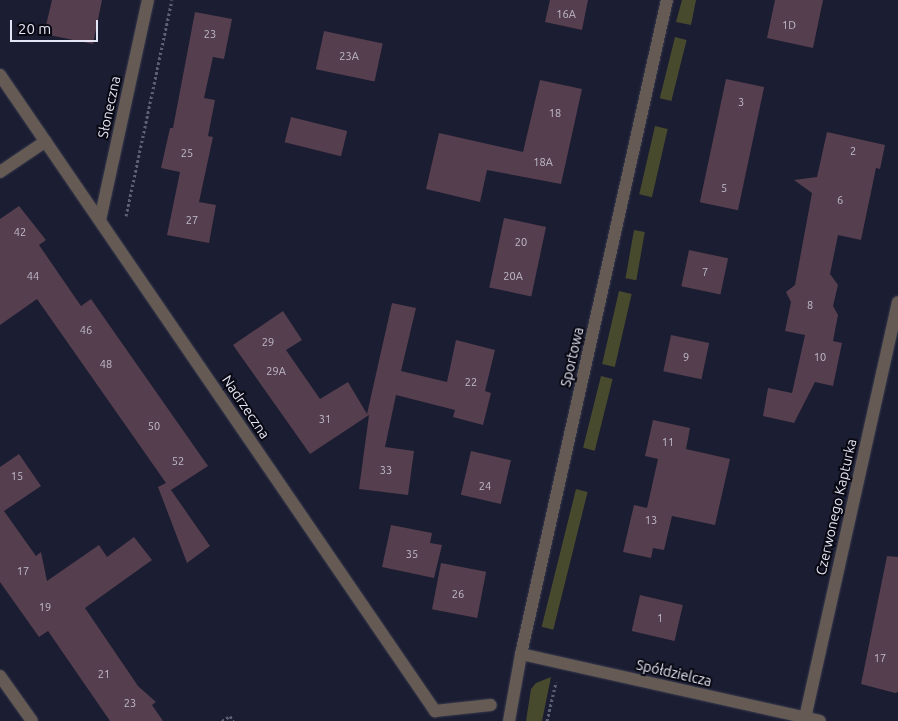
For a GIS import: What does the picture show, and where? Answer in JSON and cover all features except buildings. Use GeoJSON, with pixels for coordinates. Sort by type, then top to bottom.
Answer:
{"type":"FeatureCollection","features":[{"type":"Feature","properties":{"kind":"street","name":"Słoneczna"},"geometry":{"type":"LineString","coordinates":[[100,220],[148,0]]}},
{"type":"Feature","properties":{"kind":"street","name":"Sportowa"},"geometry":{"type":"LineString","coordinates":[[509,721],[521,654],[667,0]]}},
{"type":"Feature","properties":{"kind":"street","name":"Nadrzeczna"},"geometry":{"type":"LineString","coordinates":[[0,75],[436,711],[491,705]]}},
{"type":"Feature","properties":{"kind":"street"},"geometry":{"type":"LineString","coordinates":[[0,172],[46,141]]}},
{"type":"Feature","properties":{"kind":"street","name":"Czerwonego Kapturka"},"geometry":{"type":"LineString","coordinates":[[805,718],[898,302]]}},
{"type":"Feature","properties":{"kind":"street","name":"Spółdzielcza"},"geometry":{"type":"LineString","coordinates":[[521,654],[820,721]]}},
{"type":"Feature","properties":{"kind":"street"},"geometry":{"type":"LineString","coordinates":[[0,676],[32,721]]}},
{"type":"Feature","properties":{"kind":"path"},"geometry":{"type":"LineString","coordinates":[[126,216],[172,0]]}},
{"type":"Feature","properties":{"kind":"path"},"geometry":{"type":"LineString","coordinates":[[547,721],[556,681],[562,682]]}},
{"type":"Feature","properties":{"kind":"path"},"geometry":{"type":"LineString","coordinates":[[222,721],[230,716],[233,721]]}},
{"type":"Feature","properties":{"kind":"green space"},"geometry":{"type":"Polygon","coordinates":[[[682,0],[696,0],[691,25],[676,22],[682,0]]]}},
{"type":"Feature","properties":{"kind":"green space"},"geometry":{"type":"Polygon","coordinates":[[[675,37],[687,40],[671,101],[660,98],[675,37]]]}},
{"type":"Feature","properties":{"kind":"green space"},"geometry":{"type":"Polygon","coordinates":[[[655,126],[668,129],[652,197],[639,194],[655,126]]]}},
{"type":"Feature","properties":{"kind":"green space"},"geometry":{"type":"Polygon","coordinates":[[[634,230],[645,232],[636,280],[625,278],[634,230]]]}},
{"type":"Feature","properties":{"kind":"green space"},"geometry":{"type":"Polygon","coordinates":[[[619,291],[632,294],[615,367],[602,364],[619,291]]]}},
{"type":"Feature","properties":{"kind":"green space"},"geometry":{"type":"Polygon","coordinates":[[[601,376],[613,379],[595,451],[583,448],[601,376]]]}},
{"type":"Feature","properties":{"kind":"green space"},"geometry":{"type":"Polygon","coordinates":[[[576,489],[588,492],[553,630],[542,627],[576,489]]]}},
{"type":"Feature","properties":{"kind":"green space"},"geometry":{"type":"Polygon","coordinates":[[[551,677],[542,721],[526,721],[531,689],[536,683],[551,677]]]}}]}
